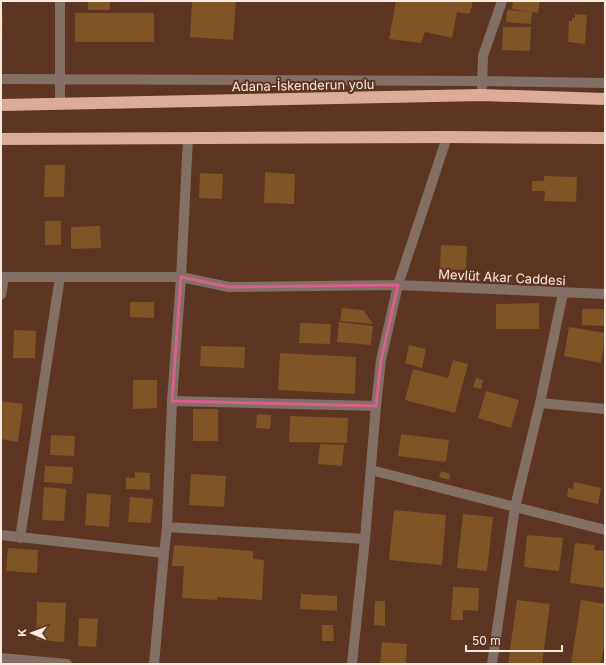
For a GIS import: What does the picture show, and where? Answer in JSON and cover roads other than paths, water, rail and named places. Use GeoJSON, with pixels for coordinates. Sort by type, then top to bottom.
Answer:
{"type":"FeatureCollection","features":[{"type":"Feature","properties":{"kind":"highway","name":"Adana-İskenderun yolu"},"geometry":{"type":"LineString","coordinates":[[1,105],[482,95],[605,99]]}},
{"type":"Feature","properties":{"kind":"highway"},"geometry":{"type":"LineString","coordinates":[[1,139],[605,138]]}},
{"type":"Feature","properties":{"kind":"street"},"geometry":{"type":"LineString","coordinates":[[60,1],[60,103]]}},
{"type":"Feature","properties":{"kind":"street"},"geometry":{"type":"LineString","coordinates":[[482,95],[483,56],[502,1]]}},
{"type":"Feature","properties":{"kind":"street"},"geometry":{"type":"LineString","coordinates":[[1,79],[605,83]]}},
{"type":"Feature","properties":{"kind":"street"},"geometry":{"type":"LineString","coordinates":[[154,664],[167,527],[172,401],[181,277],[188,138]]}},
{"type":"Feature","properties":{"kind":"street"},"geometry":{"type":"LineString","coordinates":[[352,664],[381,360],[398,285],[447,138]]}},
{"type":"Feature","properties":{"kind":"street"},"geometry":{"type":"LineString","coordinates":[[1,295],[2,277]]}},
{"type":"Feature","properties":{"kind":"street","name":"Mevlüt Akar Caddesi"},"geometry":{"type":"LineString","coordinates":[[2,277],[181,277],[229,287],[398,285],[605,294]]}},
{"type":"Feature","properties":{"kind":"street"},"geometry":{"type":"LineString","coordinates":[[20,538],[60,277]]}},
{"type":"Feature","properties":{"kind":"street"},"geometry":{"type":"LineString","coordinates":[[492,664],[515,507],[540,403],[563,293]]}},
{"type":"Feature","properties":{"kind":"street"},"geometry":{"type":"LineString","coordinates":[[172,401],[376,406]]}},
{"type":"Feature","properties":{"kind":"street"},"geometry":{"type":"LineString","coordinates":[[540,403],[605,408]]}},
{"type":"Feature","properties":{"kind":"street"},"geometry":{"type":"LineString","coordinates":[[371,470],[605,530]]}},
{"type":"Feature","properties":{"kind":"street"},"geometry":{"type":"LineString","coordinates":[[167,527],[365,539]]}},
{"type":"Feature","properties":{"kind":"street"},"geometry":{"type":"LineString","coordinates":[[1,535],[164,553]]}},
{"type":"Feature","properties":{"kind":"street"},"geometry":{"type":"LineString","coordinates":[[1,658],[67,664]]}}]}
